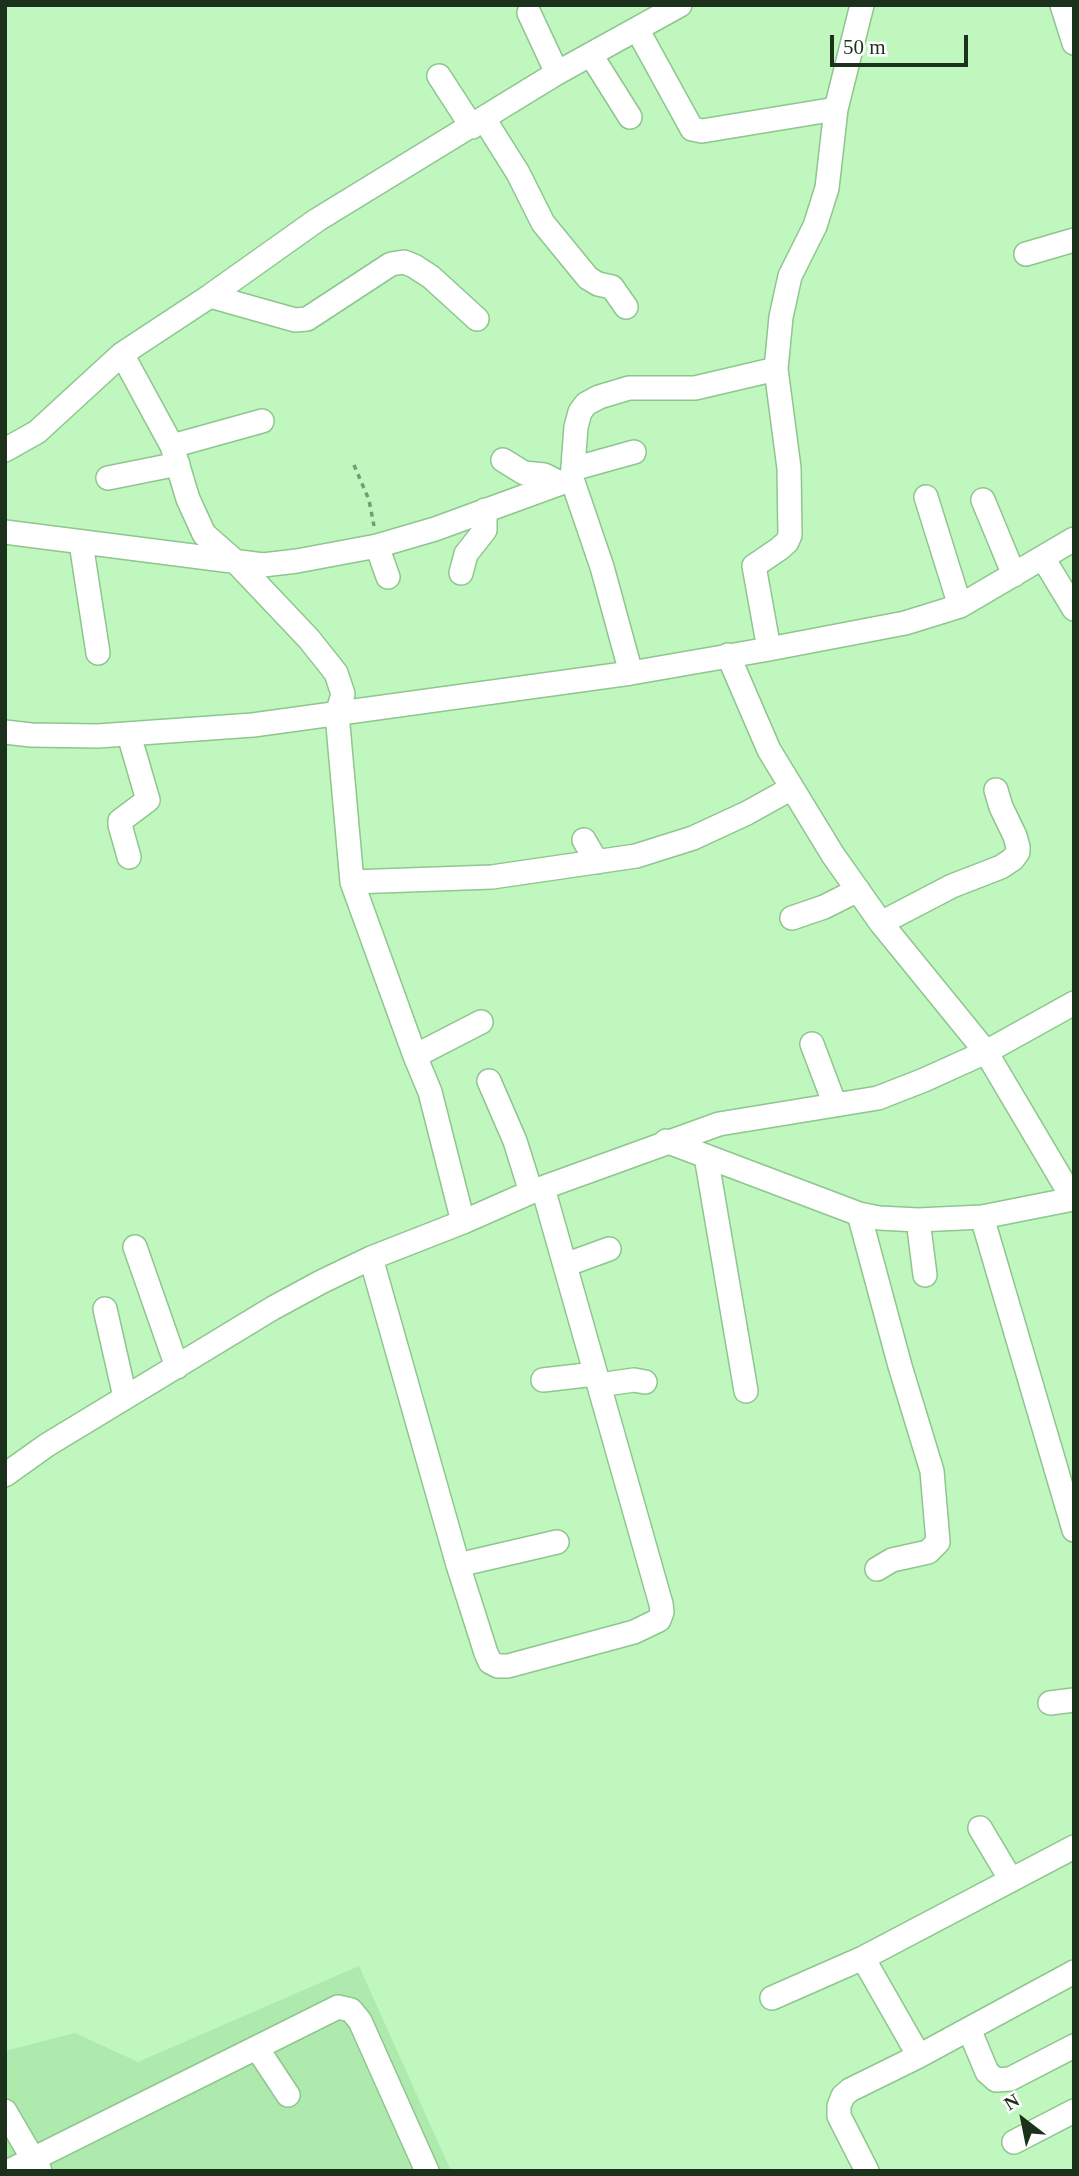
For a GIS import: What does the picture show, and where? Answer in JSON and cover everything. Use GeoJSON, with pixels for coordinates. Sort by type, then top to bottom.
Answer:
{"type":"FeatureCollection","features":[{"type":"Feature","properties":{"kind":"street"},"geometry":{"type":"LineString","coordinates":[[5,450],[37,432],[122,354],[317,220],[557,74],[680,5]]}},
{"type":"Feature","properties":{"kind":"street"},"geometry":{"type":"LineString","coordinates":[[769,649],[754,566],[779,549],[790,535],[789,468],[776,369],[780,317],[790,276],[815,226],[827,188],[836,109],[862,5]]}},
{"type":"Feature","properties":{"kind":"street"},"geometry":{"type":"LineString","coordinates":[[1062,5],[1074,43]]}},
{"type":"Feature","properties":{"kind":"street"},"geometry":{"type":"LineString","coordinates":[[529,13],[557,74]]}},
{"type":"Feature","properties":{"kind":"street"},"geometry":{"type":"LineString","coordinates":[[637,29],[692,129],[702,131],[836,109]]}},
{"type":"Feature","properties":{"kind":"street"},"geometry":{"type":"LineString","coordinates":[[591,55],[630,117]]}},
{"type":"Feature","properties":{"kind":"street"},"geometry":{"type":"LineString","coordinates":[[439,76],[518,173],[543,223],[583,272],[598,284],[612,287],[626,307]]}},
{"type":"Feature","properties":{"kind":"street"},"geometry":{"type":"LineString","coordinates":[[1027,254],[1074,240]]}},
{"type":"Feature","properties":{"kind":"street"},"geometry":{"type":"LineString","coordinates":[[210,296],[295,320],[307,319],[391,264],[404,262],[431,277],[477,319]]}},
{"type":"Feature","properties":{"kind":"street"},"geometry":{"type":"LineString","coordinates":[[122,354],[175,455],[188,499],[204,534],[237,563],[309,639],[336,673],[343,694],[337,714],[352,882],[430,1092],[463,1222]]}},
{"type":"Feature","properties":{"kind":"street"},"geometry":{"type":"LineString","coordinates":[[631,673],[602,567],[568,477],[580,412],[586,404],[599,397],[629,387],[695,388],[776,369]]}},
{"type":"Feature","properties":{"kind":"street"},"geometry":{"type":"LineString","coordinates":[[108,478],[262,421]]}},
{"type":"Feature","properties":{"kind":"street"},"geometry":{"type":"LineString","coordinates":[[5,532],[237,563],[263,565],[298,561],[377,546],[435,529],[634,452]]}},
{"type":"Feature","properties":{"kind":"street"},"geometry":{"type":"LineString","coordinates":[[503,460],[524,473],[568,477]]}},
{"type":"Feature","properties":{"kind":"street"},"geometry":{"type":"LineString","coordinates":[[926,497],[960,606]]}},
{"type":"Feature","properties":{"kind":"street"},"geometry":{"type":"LineString","coordinates":[[982,500],[1014,575]]}},
{"type":"Feature","properties":{"kind":"street"},"geometry":{"type":"LineString","coordinates":[[461,573],[466,554],[485,530],[485,510]]}},
{"type":"Feature","properties":{"kind":"street"},"geometry":{"type":"LineString","coordinates":[[5,732],[31,735],[129,735],[253,725],[631,673],[769,649],[905,623],[960,606],[1074,539]]}},
{"type":"Feature","properties":{"kind":"street"},"geometry":{"type":"LineString","coordinates":[[81,543],[98,653]]}},
{"type":"Feature","properties":{"kind":"street"},"geometry":{"type":"LineString","coordinates":[[377,546],[388,577]]}},
{"type":"Feature","properties":{"kind":"street"},"geometry":{"type":"LineString","coordinates":[[1043,558],[1074,609]]}},
{"type":"Feature","properties":{"kind":"street"},"geometry":{"type":"LineString","coordinates":[[666,1141],[859,1214],[878,1218],[918,1220],[982,1217],[1073,1199],[986,1052],[881,923],[833,855],[769,750],[728,655]]}},
{"type":"Feature","properties":{"kind":"street"},"geometry":{"type":"LineString","coordinates":[[129,735],[148,800],[120,821],[129,857]]}},
{"type":"Feature","properties":{"kind":"street"},"geometry":{"type":"LineString","coordinates":[[352,882],[492,877],[636,856],[692,838],[747,813],[792,788]]}},
{"type":"Feature","properties":{"kind":"street"},"geometry":{"type":"LineString","coordinates":[[881,923],[1013,859],[1018,847],[996,790]]}},
{"type":"Feature","properties":{"kind":"street"},"geometry":{"type":"LineString","coordinates":[[584,840],[597,862]]}},
{"type":"Feature","properties":{"kind":"street"},"geometry":{"type":"LineString","coordinates":[[792,918],[824,907],[858,890]]}},
{"type":"Feature","properties":{"kind":"street"},"geometry":{"type":"LineString","coordinates":[[5,1475],[47,1445],[272,1308],[370,1258],[537,1190],[719,1124],[878,1098],[986,1052],[1074,1003]]}},
{"type":"Feature","properties":{"kind":"street"},"geometry":{"type":"LineString","coordinates":[[415,1056],[481,1021]]}},
{"type":"Feature","properties":{"kind":"street"},"geometry":{"type":"LineString","coordinates":[[812,1044],[835,1105]]}},
{"type":"Feature","properties":{"kind":"street"},"geometry":{"type":"LineString","coordinates":[[370,1258],[458,1565],[490,1662],[498,1666],[508,1666],[634,1632],[659,1620],[661,1604],[565,1265],[537,1190],[489,1082]]}},
{"type":"Feature","properties":{"kind":"street"},"geometry":{"type":"LineString","coordinates":[[706,1156],[746,1391]]}},
{"type":"Feature","properties":{"kind":"street"},"geometry":{"type":"LineString","coordinates":[[859,1214],[932,1471],[938,1542],[928,1552],[891,1560],[877,1569]]}},
{"type":"Feature","properties":{"kind":"street"},"geometry":{"type":"LineString","coordinates":[[982,1217],[1074,1530]]}},
{"type":"Feature","properties":{"kind":"street"},"geometry":{"type":"LineString","coordinates":[[918,1220],[925,1275]]}},
{"type":"Feature","properties":{"kind":"street"},"geometry":{"type":"LineString","coordinates":[[135,1247],[177,1367]]}},
{"type":"Feature","properties":{"kind":"street"},"geometry":{"type":"LineString","coordinates":[[565,1265],[609,1249]]}},
{"type":"Feature","properties":{"kind":"street"},"geometry":{"type":"LineString","coordinates":[[105,1308],[125,1397]]}},
{"type":"Feature","properties":{"kind":"street"},"geometry":{"type":"LineString","coordinates":[[543,1380],[645,1382]]}},
{"type":"Feature","properties":{"kind":"street"},"geometry":{"type":"LineString","coordinates":[[458,1565],[557,1542]]}},
{"type":"Feature","properties":{"kind":"street"},"geometry":{"type":"LineString","coordinates":[[1050,1703],[1074,1700]]}},
{"type":"Feature","properties":{"kind":"street"},"geometry":{"type":"LineString","coordinates":[[980,1828],[1011,1880]]}},
{"type":"Feature","properties":{"kind":"street"},"geometry":{"type":"LineString","coordinates":[[772,1998],[863,1958],[1074,1847]]}},
{"type":"Feature","properties":{"kind":"street"},"geometry":{"type":"LineString","coordinates":[[863,1958],[919,2056]]}},
{"type":"Feature","properties":{"kind":"street"},"geometry":{"type":"LineString","coordinates":[[867,2171],[839,2116],[843,2096],[969,2029],[1071,1980]]}},
{"type":"Feature","properties":{"kind":"street"},"geometry":{"type":"LineString","coordinates":[[9,2171],[36,2165],[338,2007],[351,2010],[360,2021],[427,2171]]}},
{"type":"Feature","properties":{"kind":"street"},"geometry":{"type":"LineString","coordinates":[[969,2029],[987,2072],[996,2080],[1010,2079],[1074,2046]]}},
{"type":"Feature","properties":{"kind":"street"},"geometry":{"type":"LineString","coordinates":[[257,2048],[288,2095]]}},
{"type":"Feature","properties":{"kind":"street"},"geometry":{"type":"LineString","coordinates":[[5,2111],[36,2165]]}},
{"type":"Feature","properties":{"kind":"street"},"geometry":{"type":"LineString","coordinates":[[1014,2142],[1074,2111]]}},
{"type":"Feature","properties":{"kind":"path"},"geometry":{"type":"LineString","coordinates":[[354,465],[369,500],[377,546]]}},
{"type":"Feature","properties":{"kind":"shaded area"},"geometry":{"type":"Polygon","coordinates":[[[359,1966],[451,2171],[5,2171],[5,2051],[75,2033],[138,2062],[359,1966]]]}}]}
